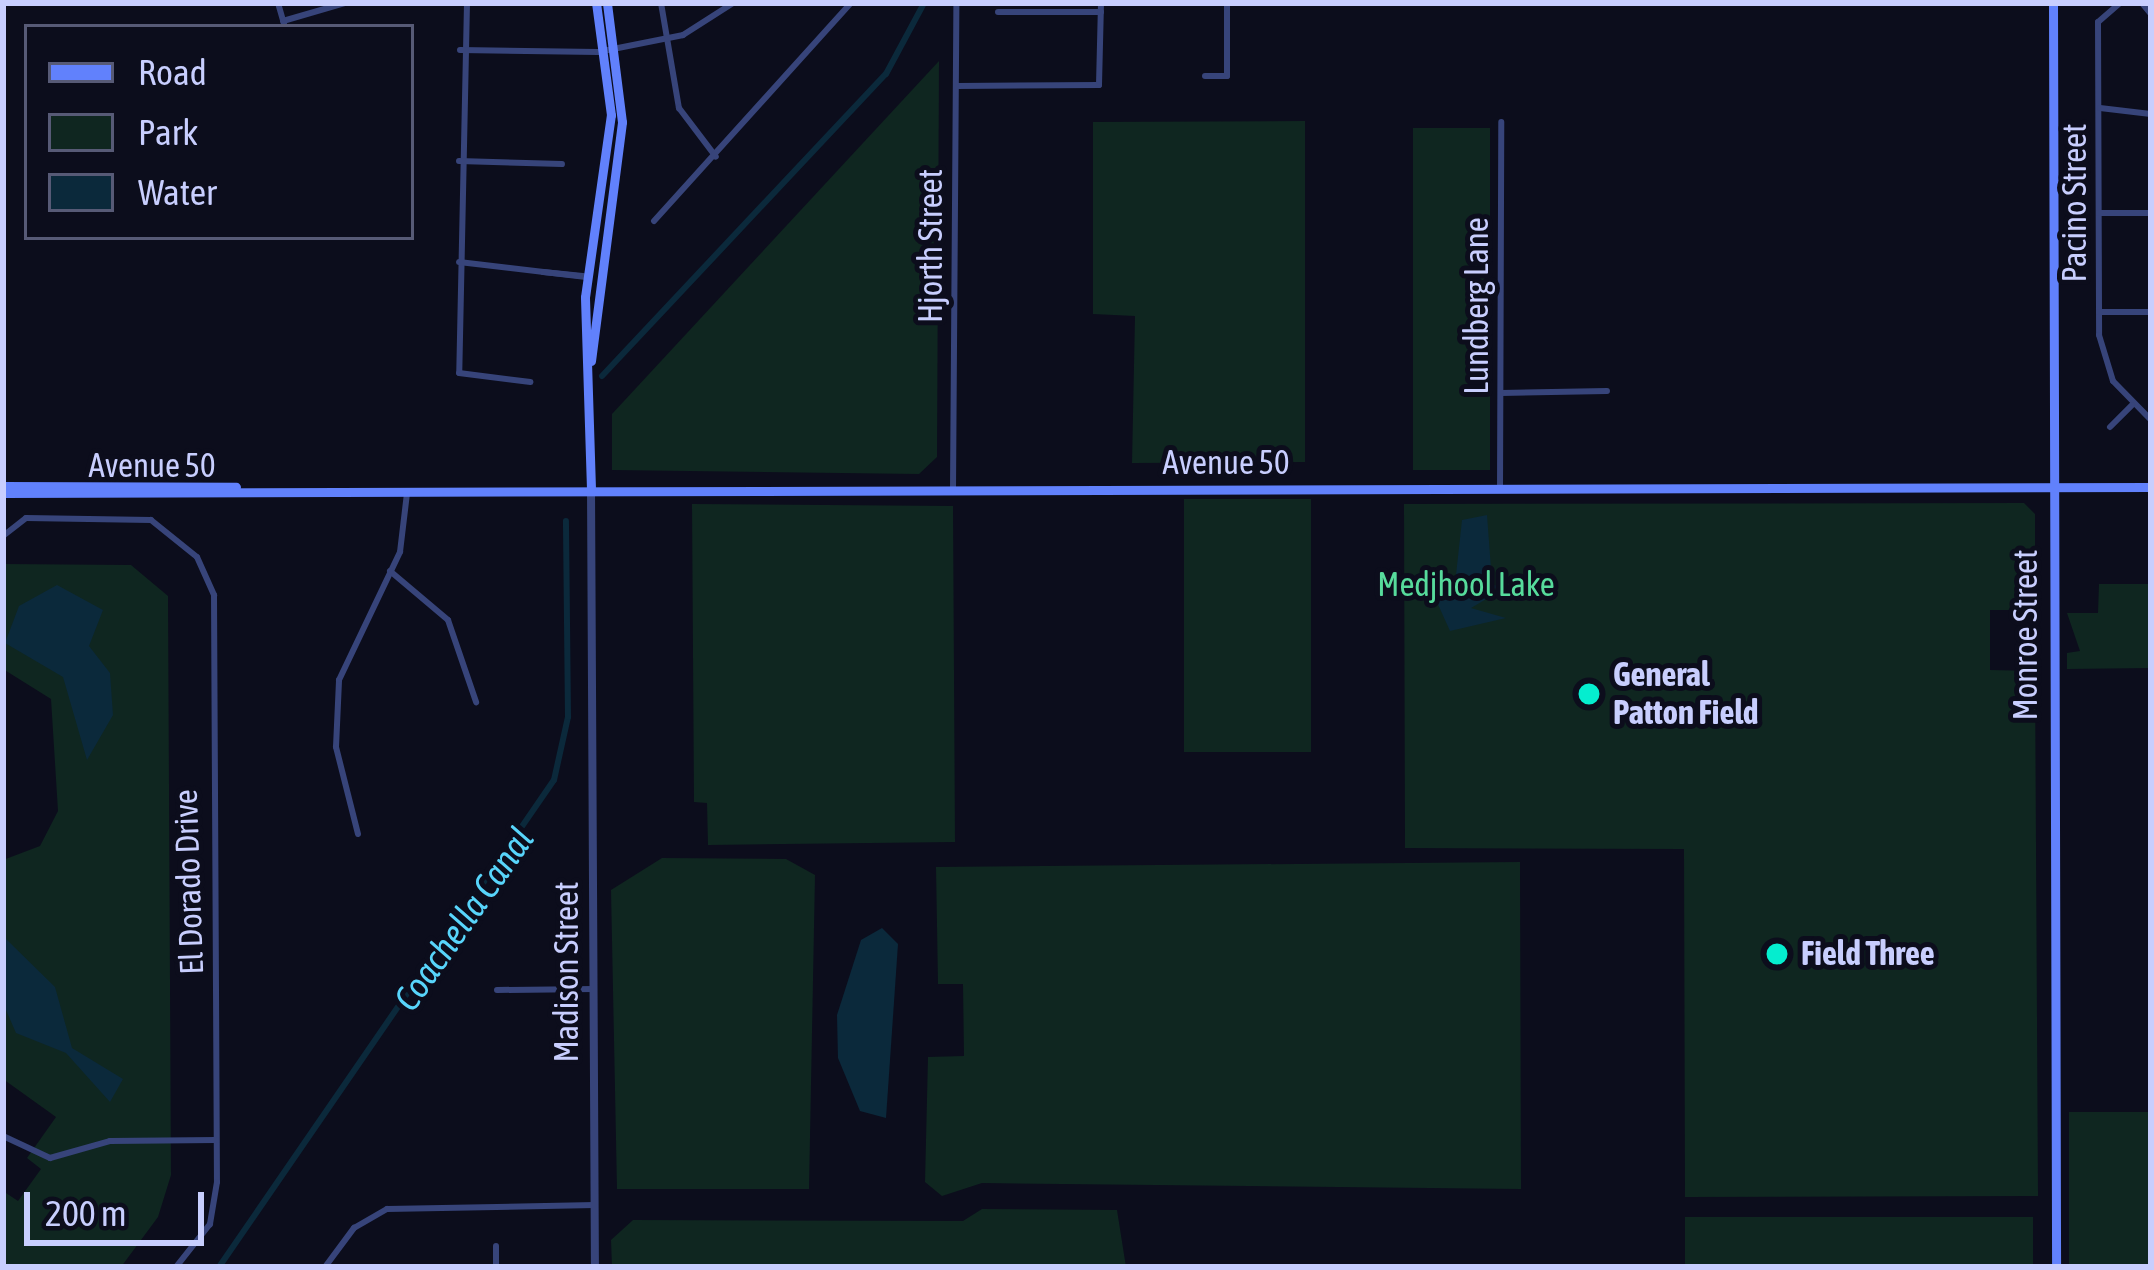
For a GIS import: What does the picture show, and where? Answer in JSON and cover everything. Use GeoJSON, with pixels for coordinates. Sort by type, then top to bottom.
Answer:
{"type":"FeatureCollection","features":[{"type":"Feature","properties":{"kind":"main road","name":"Madison Street"},"geometry":{"type":"LineString","coordinates":[[591,490],[585,277],[610,128],[611,50],[596,3]]}},
{"type":"Feature","properties":{"kind":"main road","name":"Madison Street"},"geometry":{"type":"LineString","coordinates":[[587,390],[621,137],[607,3]]}},
{"type":"Feature","properties":{"kind":"main road","name":"Monroe Street"},"geometry":{"type":"LineString","coordinates":[[2054,3],[2056,1267]]}},
{"type":"Feature","properties":{"kind":"main road","name":"Avenue 50"},"geometry":{"type":"LineString","coordinates":[[3,490],[2151,487]]}},
{"type":"Feature","properties":{"kind":"street"},"geometry":{"type":"LineString","coordinates":[[278,3],[284,24],[345,3]]}},
{"type":"Feature","properties":{"kind":"street"},"geometry":{"type":"LineString","coordinates":[[467,3],[460,50],[461,379],[530,382]]}},
{"type":"Feature","properties":{"kind":"street"},"geometry":{"type":"LineString","coordinates":[[662,3],[683,118],[716,157]]}},
{"type":"Feature","properties":{"kind":"street"},"geometry":{"type":"LineString","coordinates":[[460,50],[611,50],[668,38],[733,3]]}},
{"type":"Feature","properties":{"kind":"street"},"geometry":{"type":"LineString","coordinates":[[654,221],[851,3]]}},
{"type":"Feature","properties":{"kind":"street","name":"Hjorth Street"},"geometry":{"type":"LineString","coordinates":[[953,490],[956,3]]}},
{"type":"Feature","properties":{"kind":"street"},"geometry":{"type":"LineString","coordinates":[[1205,76],[1227,76],[1227,3]]}},
{"type":"Feature","properties":{"kind":"street","name":"Pacino Street"},"geometry":{"type":"LineString","coordinates":[[2120,3],[2098,22],[2099,312],[2108,369],[2132,405]]}},
{"type":"Feature","properties":{"kind":"street"},"geometry":{"type":"LineString","coordinates":[[2142,3],[2151,14]]}},
{"type":"Feature","properties":{"kind":"street"},"geometry":{"type":"LineString","coordinates":[[957,86],[1099,85],[1101,8],[998,12]]}},
{"type":"Feature","properties":{"kind":"street"},"geometry":{"type":"LineString","coordinates":[[2100,108],[2151,114]]}},
{"type":"Feature","properties":{"kind":"street","name":"Lundberg Lane"},"geometry":{"type":"LineString","coordinates":[[1500,490],[1501,122]]}},
{"type":"Feature","properties":{"kind":"street"},"geometry":{"type":"LineString","coordinates":[[459,160],[562,164]]}},
{"type":"Feature","properties":{"kind":"street"},"geometry":{"type":"LineString","coordinates":[[2099,213],[2151,213]]}},
{"type":"Feature","properties":{"kind":"street"},"geometry":{"type":"LineString","coordinates":[[459,262],[543,272],[566,270],[585,277]]}},
{"type":"Feature","properties":{"kind":"street"},"geometry":{"type":"LineString","coordinates":[[565,281],[566,270]]}},
{"type":"Feature","properties":{"kind":"street"},"geometry":{"type":"LineString","coordinates":[[543,272],[565,281],[585,277]]}},
{"type":"Feature","properties":{"kind":"street"},"geometry":{"type":"LineString","coordinates":[[2099,312],[2151,312]]}},
{"type":"Feature","properties":{"kind":"street"},"geometry":{"type":"LineString","coordinates":[[1501,393],[1607,391]]}},
{"type":"Feature","properties":{"kind":"street"},"geometry":{"type":"LineString","coordinates":[[2110,427],[2132,405],[2151,420]]}},
{"type":"Feature","properties":{"kind":"street"},"geometry":{"type":"LineString","coordinates":[[358,834],[336,706],[352,634],[390,571],[407,489]]}},
{"type":"Feature","properties":{"kind":"street","name":"Madison Street"},"geometry":{"type":"LineString","coordinates":[[591,490],[595,1267]]}},
{"type":"Feature","properties":{"kind":"street","name":"El Dorado Drive"},"geometry":{"type":"LineString","coordinates":[[3,536],[26,518],[151,520],[208,576],[216,1140],[210,1224],[176,1267]]}},
{"type":"Feature","properties":{"kind":"street"},"geometry":{"type":"LineString","coordinates":[[390,571],[448,620],[476,702]]}},
{"type":"Feature","properties":{"kind":"street"},"geometry":{"type":"LineString","coordinates":[[3,717],[11,803],[3,812]]}},
{"type":"Feature","properties":{"kind":"street"},"geometry":{"type":"LineString","coordinates":[[497,990],[594,989]]}},
{"type":"Feature","properties":{"kind":"street"},"geometry":{"type":"LineString","coordinates":[[3,1136],[50,1158],[110,1141],[216,1140]]}},
{"type":"Feature","properties":{"kind":"street"},"geometry":{"type":"LineString","coordinates":[[325,1267],[354,1228],[387,1209],[595,1205]]}},
{"type":"Feature","properties":{"kind":"street"},"geometry":{"type":"LineString","coordinates":[[496,1246],[496,1267]]}},
{"type":"Feature","properties":{"kind":"green space"},"geometry":{"type":"Polygon","coordinates":[[[939,61],[937,457],[919,474],[612,470],[612,414],[939,61]]]}},
{"type":"Feature","properties":{"kind":"green space"},"geometry":{"type":"Polygon","coordinates":[[[1305,121],[1305,462],[1132,463],[1135,316],[1093,314],[1093,122],[1305,121]]]}},
{"type":"Feature","properties":{"kind":"green space"},"geometry":{"type":"Polygon","coordinates":[[[1413,128],[1490,128],[1490,470],[1413,470],[1413,128]]]}},
{"type":"Feature","properties":{"kind":"green space"},"geometry":{"type":"Polygon","coordinates":[[[1184,499],[1311,499],[1311,752],[1184,752],[1184,499]]]}},
{"type":"Feature","properties":{"kind":"green space","name":"Medjhool Lake"},"geometry":{"type":"Polygon","coordinates":[[[2024,503],[2035,514],[2035,610],[1990,610],[1990,670],[2035,671],[2038,1196],[1685,1197],[1684,849],[1405,848],[1404,504],[2024,503]]]}},
{"type":"Feature","properties":{"kind":"green space"},"geometry":{"type":"Polygon","coordinates":[[[692,504],[953,506],[955,842],[708,845],[707,803],[694,802],[692,504]]]}},
{"type":"Feature","properties":{"kind":"green space"},"geometry":{"type":"Polygon","coordinates":[[[3,564],[131,565],[168,596],[171,1175],[158,1217],[121,1267],[3,1267],[3,1191],[18,1201],[41,1169],[27,1158],[56,1117],[3,1079],[3,860],[40,846],[58,811],[51,699],[3,669],[3,564]]]}},
{"type":"Feature","properties":{"kind":"green space"},"geometry":{"type":"Polygon","coordinates":[[[2099,584],[2151,584],[2151,668],[2067,669],[2067,653],[2080,651],[2067,613],[2098,613],[2099,584]]]}},
{"type":"Feature","properties":{"kind":"green space"},"geometry":{"type":"Polygon","coordinates":[[[662,858],[786,859],[815,875],[809,1189],[617,1189],[611,890],[662,858]]]}},
{"type":"Feature","properties":{"kind":"green space"},"geometry":{"type":"Polygon","coordinates":[[[1520,862],[1521,1189],[982,1183],[942,1196],[925,1182],[928,1057],[964,1056],[963,984],[938,984],[936,867],[1520,862]]]}},
{"type":"Feature","properties":{"kind":"green space"},"geometry":{"type":"Polygon","coordinates":[[[2069,1112],[2151,1112],[2151,1267],[2069,1267],[2069,1112]]]}},
{"type":"Feature","properties":{"kind":"green space"},"geometry":{"type":"Polygon","coordinates":[[[982,1209],[1117,1210],[1126,1267],[612,1267],[611,1240],[633,1220],[963,1221],[982,1209]]]}},
{"type":"Feature","properties":{"kind":"green space"},"geometry":{"type":"Polygon","coordinates":[[[1685,1217],[2033,1217],[2033,1267],[1685,1267],[1685,1217]]]}},
{"type":"Feature","properties":{"kind":"water"},"geometry":{"type":"Polygon","coordinates":[[[1487,515],[1493,595],[1471,608],[1506,618],[1450,631],[1436,600],[1455,584],[1462,520],[1487,515]]]}},
{"type":"Feature","properties":{"kind":"water"},"geometry":{"type":"Polygon","coordinates":[[[57,585],[103,610],[89,646],[110,673],[113,715],[87,760],[63,677],[5,643],[19,606],[57,585]]]}},
{"type":"Feature","properties":{"kind":"water"},"geometry":{"type":"Polygon","coordinates":[[[882,928],[898,944],[886,1118],[860,1111],[838,1058],[837,1015],[861,940],[882,928]]]}},
{"type":"Feature","properties":{"kind":"water"},"geometry":{"type":"Polygon","coordinates":[[[3,936],[55,987],[72,1048],[123,1079],[110,1102],[66,1053],[16,1033],[3,1003],[3,936]]]}},
{"type":"Feature","properties":{"kind":"waterway","name":"Coachella Canal"},"geometry":{"type":"LineString","coordinates":[[602,376],[886,74],[924,3]]}},
{"type":"Feature","properties":{"kind":"waterway","name":"Coachella Canal"},"geometry":{"type":"LineString","coordinates":[[219,1267],[554,780],[568,717],[566,521]]}},
{"type":"Feature","properties":{"kind":"waterway"},"geometry":{"type":"LineString","coordinates":[[1493,586],[1506,588]]}},
{"type":"Feature","properties":{"kind":"place","name":"General Patton Field"},"geometry":{"type":"Point","coordinates":[1589,694]}},
{"type":"Feature","properties":{"kind":"place","name":"Field Three"},"geometry":{"type":"Point","coordinates":[1777,954]}}]}
